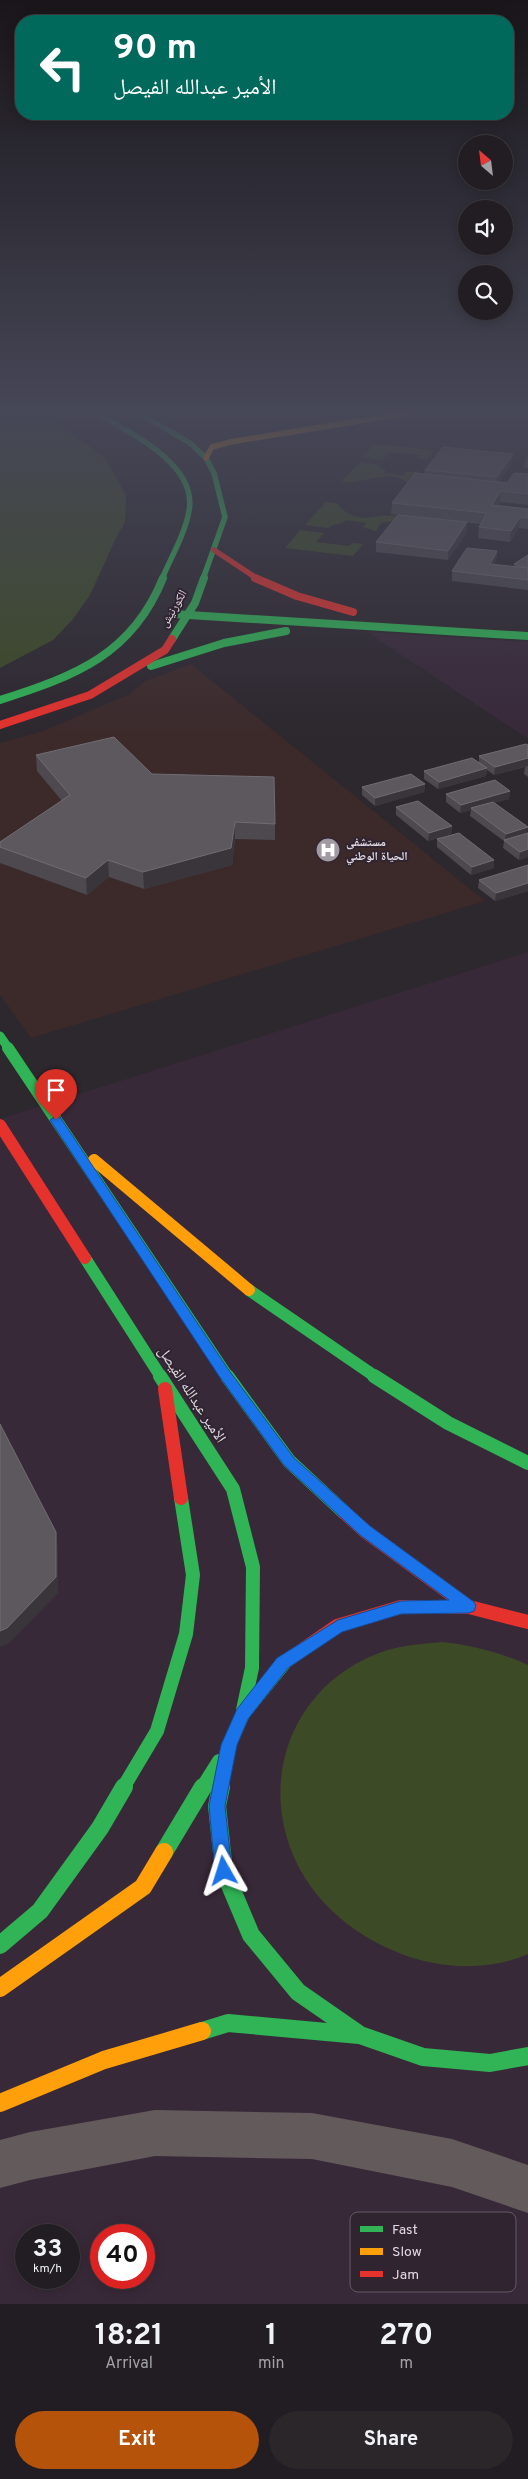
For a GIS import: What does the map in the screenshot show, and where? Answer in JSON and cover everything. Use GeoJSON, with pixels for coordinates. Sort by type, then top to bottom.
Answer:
{"type":"FeatureCollection","features":[{"type":"Feature","properties":{"kind":"street","name":"الكورنيش"},"geometry":{"type":"LineString","coordinates":[[0,700],[76,671],[116,646],[155,613],[187,520]]}},
{"type":"Feature","properties":{"kind":"street","name":"الكورنيش"},"geometry":{"type":"LineString","coordinates":[[0,725],[90,695],[165,650],[189,615],[200,604],[224,520]]}},
{"type":"Feature","properties":{"kind":"street"},"geometry":{"type":"LineString","coordinates":[[214,550],[239,571],[280,592],[362,614],[303,610]]}},
{"type":"Feature","properties":{"kind":"street"},"geometry":{"type":"LineString","coordinates":[[179,602],[200,604]]}},
{"type":"Feature","properties":{"kind":"street"},"geometry":{"type":"LineString","coordinates":[[155,613],[528,636]]}},
{"type":"Feature","properties":{"kind":"street"},"geometry":{"type":"LineString","coordinates":[[126,675],[224,643],[291,631],[356,625]]}},
{"type":"Feature","properties":{"kind":"street"},"geometry":{"type":"LineString","coordinates":[[0,696],[59,669],[93,647]]}},
{"type":"Feature","properties":{"kind":"street"},"geometry":{"type":"LineString","coordinates":[[0,1036],[224,1372],[289,1462],[365,1531],[469,1606]]}},
{"type":"Feature","properties":{"kind":"street","name":"الأمير عبدالله الفيصل"},"geometry":{"type":"LineString","coordinates":[[0,1125],[233,1489],[253,1568],[252,1668],[242,1714]]}},
{"type":"Feature","properties":{"kind":"street"},"geometry":{"type":"LineString","coordinates":[[66,1135],[245,1288],[346,1358],[448,1423],[528,1463]]}},
{"type":"Feature","properties":{"kind":"street"},"geometry":{"type":"LineString","coordinates":[[0,1945],[40,1911],[100,1828],[157,1731],[186,1634],[193,1575],[164,1380]]}},
{"type":"Feature","properties":{"kind":"street"},"geometry":{"type":"LineString","coordinates":[[0,1988],[143,1887],[229,1745],[242,1714],[283,1663],[338,1626],[401,1607],[469,1606],[528,1622]]}},
{"type":"Feature","properties":{"kind":"street"},"geometry":{"type":"LineString","coordinates":[[229,1745],[217,1806],[224,1871],[251,1935],[298,1992],[360,2035]]}},
{"type":"Feature","properties":{"kind":"street"},"geometry":{"type":"LineString","coordinates":[[0,2103],[104,2060],[228,2023],[360,2035],[424,2057],[490,2063],[518,2071]]}},
{"type":"Feature","properties":{"kind":"street"},"geometry":{"type":"LineString","coordinates":[[490,2063],[528,2056]]}},
{"type":"Feature","properties":{"kind":"street"},"geometry":{"type":"LineString","coordinates":[[0,2164],[30,2156],[155,2133],[312,2136],[452,2163],[528,2189]]}},
{"type":"Feature","properties":{"kind":"shaded area"},"geometry":{"type":"Polygon","coordinates":[[[367,632],[528,642],[528,739],[367,632]]]}},
{"type":"Feature","properties":{"kind":"shaded area","name":"مستشفى الحياة الوطني"},"geometry":{"type":"Polygon","coordinates":[[[191,664],[485,901],[31,1038],[0,995],[0,863],[87,895],[109,877],[144,889],[231,865],[235,839],[38,771],[71,812],[0,860],[0,743],[43,731],[130,694],[145,681],[191,664]]]}},
{"type":"Feature","properties":{"kind":"shaded area"},"geometry":{"type":"Polygon","coordinates":[[[528,952],[528,2304],[0,2304],[0,1119],[528,952]]]}},
{"type":"Feature","properties":{"kind":"green space"},"geometry":{"type":"Polygon","coordinates":[[[0,520],[125,520],[90,595],[73,619],[53,640],[0,668],[0,520]]]}},
{"type":"Feature","properties":{"kind":"green space"},"geometry":{"type":"Polygon","coordinates":[[[310,520],[397,520],[381,523],[376,531],[363,527],[366,523],[346,520],[328,528],[305,525],[310,520]]]}},
{"type":"Feature","properties":{"kind":"green space"},"geometry":{"type":"Polygon","coordinates":[[[300,530],[324,533],[316,542],[349,546],[353,543],[363,544],[353,556],[285,548],[300,530]]]}},
{"type":"Feature","properties":{"kind":"green space"},"geometry":{"type":"Polygon","coordinates":[[[443,1642],[487,1650],[528,1665],[528,1954],[502,1963],[460,1966],[433,1963],[386,1947],[355,1930],[327,1906],[305,1878],[289,1846],[282,1812],[281,1779],[288,1747],[301,1717],[321,1691],[347,1669],[379,1653],[419,1644],[443,1642]]]}},
{"type":"Feature","properties":{"kind":"building"},"geometry":{"type":"Polygon","coordinates":[[[394,520],[443,520],[467,522],[448,551],[376,542],[394,520]]]}},
{"type":"Feature","properties":{"kind":"building"},"geometry":{"type":"Polygon","coordinates":[[[483,520],[518,520],[511,531],[479,527],[483,520]]]}},
{"type":"Feature","properties":{"kind":"building"},"geometry":{"type":"Polygon","coordinates":[[[467,548],[497,551],[490,564],[528,568],[528,580],[452,571],[467,548]]]}},
{"type":"Feature","properties":{"kind":"building"},"geometry":{"type":"Polygon","coordinates":[[[528,555],[528,568],[514,564],[528,555]]]}},
{"type":"Feature","properties":{"kind":"building"},"geometry":{"type":"Polygon","coordinates":[[[114,737],[152,774],[274,777],[275,824],[235,822],[231,848],[143,872],[108,860],[86,878],[0,847],[0,842],[70,795],[36,755],[114,737]]]}},
{"type":"Feature","properties":{"kind":"building"},"geometry":{"type":"Polygon","coordinates":[[[528,745],[528,758],[495,767],[479,756],[528,745]]]}},
{"type":"Feature","properties":{"kind":"building"},"geometry":{"type":"Polygon","coordinates":[[[472,758],[487,768],[439,782],[424,771],[472,758]]]}},
{"type":"Feature","properties":{"kind":"building"},"geometry":{"type":"Polygon","coordinates":[[[411,774],[425,784],[375,798],[362,787],[411,774]]]}},
{"type":"Feature","properties":{"kind":"building"},"geometry":{"type":"Polygon","coordinates":[[[495,780],[510,791],[461,805],[446,794],[495,780]]]}},
{"type":"Feature","properties":{"kind":"building"},"geometry":{"type":"Polygon","coordinates":[[[418,801],[452,826],[429,833],[396,807],[418,801]]]}},
{"type":"Feature","properties":{"kind":"building"},"geometry":{"type":"Polygon","coordinates":[[[493,802],[528,827],[506,834],[471,808],[493,802]]]}},
{"type":"Feature","properties":{"kind":"building"},"geometry":{"type":"Polygon","coordinates":[[[459,833],[494,860],[472,867],[437,839],[459,833]]]}},
{"type":"Feature","properties":{"kind":"building"},"geometry":{"type":"Polygon","coordinates":[[[528,833],[528,849],[520,852],[504,840],[528,833]]]}},
{"type":"Feature","properties":{"kind":"building"},"geometry":{"type":"Polygon","coordinates":[[[528,865],[528,883],[496,893],[479,880],[528,865]]]}},
{"type":"Feature","properties":{"kind":"building"},"geometry":{"type":"Polygon","coordinates":[[[0,1424],[56,1532],[56,1577],[7,1628],[0,1631],[0,1424]]]}},
{"type":"Feature","properties":{"kind":"traffic: fast"},"geometry":{"type":"LineString","coordinates":[[0,700],[41,687],[82,669],[119,644],[134,629],[151,604],[187,520]]}},
{"type":"Feature","properties":{"kind":"traffic: fast"},"geometry":{"type":"LineString","coordinates":[[172,639],[195,603],[224,520]]}},
{"type":"Feature","properties":{"kind":"traffic: fast"},"geometry":{"type":"LineString","coordinates":[[173,614],[528,636]]}},
{"type":"Feature","properties":{"kind":"traffic: fast"},"geometry":{"type":"LineString","coordinates":[[151,666],[224,643],[286,631]]}},
{"type":"Feature","properties":{"kind":"traffic: fast"},"geometry":{"type":"LineString","coordinates":[[0,1036],[224,1372],[289,1461],[344,1512]]}},
{"type":"Feature","properties":{"kind":"traffic: fast"},"geometry":{"type":"LineString","coordinates":[[85,1258],[233,1489],[253,1567],[252,1668],[243,1710]]}},
{"type":"Feature","properties":{"kind":"traffic: fast"},"geometry":{"type":"LineString","coordinates":[[249,1290],[346,1358],[448,1423],[528,1463]]}},
{"type":"Feature","properties":{"kind":"traffic: fast"},"geometry":{"type":"LineString","coordinates":[[0,1945],[40,1911],[100,1828],[157,1731],[186,1634],[193,1575],[181,1498]]}},
{"type":"Feature","properties":{"kind":"traffic: fast"},"geometry":{"type":"LineString","coordinates":[[285,1662],[243,1714],[229,1745],[217,1806],[224,1871],[251,1935],[298,1992],[360,2035],[423,2057],[490,2063],[528,2056]]}},
{"type":"Feature","properties":{"kind":"traffic: fast"},"geometry":{"type":"LineString","coordinates":[[164,1852],[219,1761]]}},
{"type":"Feature","properties":{"kind":"traffic: fast"},"geometry":{"type":"LineString","coordinates":[[202,2031],[228,2023],[359,2035]]}},
{"type":"Feature","properties":{"kind":"traffic: slow"},"geometry":{"type":"LineString","coordinates":[[94,1160],[249,1290]]}},
{"type":"Feature","properties":{"kind":"traffic: slow"},"geometry":{"type":"LineString","coordinates":[[0,1988],[143,1887],[164,1852]]}},
{"type":"Feature","properties":{"kind":"traffic: slow"},"geometry":{"type":"LineString","coordinates":[[0,2103],[104,2060],[202,2031]]}},
{"type":"Feature","properties":{"kind":"traffic: jam"},"geometry":{"type":"LineString","coordinates":[[214,550],[246,573],[280,590],[353,612]]}},
{"type":"Feature","properties":{"kind":"traffic: jam"},"geometry":{"type":"LineString","coordinates":[[0,725],[90,695],[165,650],[172,639]]}},
{"type":"Feature","properties":{"kind":"traffic: jam"},"geometry":{"type":"LineString","coordinates":[[0,1125],[85,1258]]}},
{"type":"Feature","properties":{"kind":"traffic: jam"},"geometry":{"type":"LineString","coordinates":[[165,1389],[181,1498]]}},
{"type":"Feature","properties":{"kind":"traffic: jam"},"geometry":{"type":"LineString","coordinates":[[344,1512],[365,1531],[469,1607]]}},
{"type":"Feature","properties":{"kind":"traffic: jam"},"geometry":{"type":"LineString","coordinates":[[285,1662],[337,1626],[401,1607],[469,1607],[528,1622]]}},
{"type":"Feature","properties":{"kind":"place","name":"مستشفى الحياة الوطني"},"geometry":{"type":"Point","coordinates":[328,850]}},
{"type":"Feature","properties":{"kind":"route"},"geometry":{"type":"LineString","coordinates":[[56,1120],[224,1372],[289,1462],[365,1531],[469,1606],[401,1607],[338,1626],[283,1663],[242,1714],[229,1745],[217,1806],[224,1871]]}}]}
